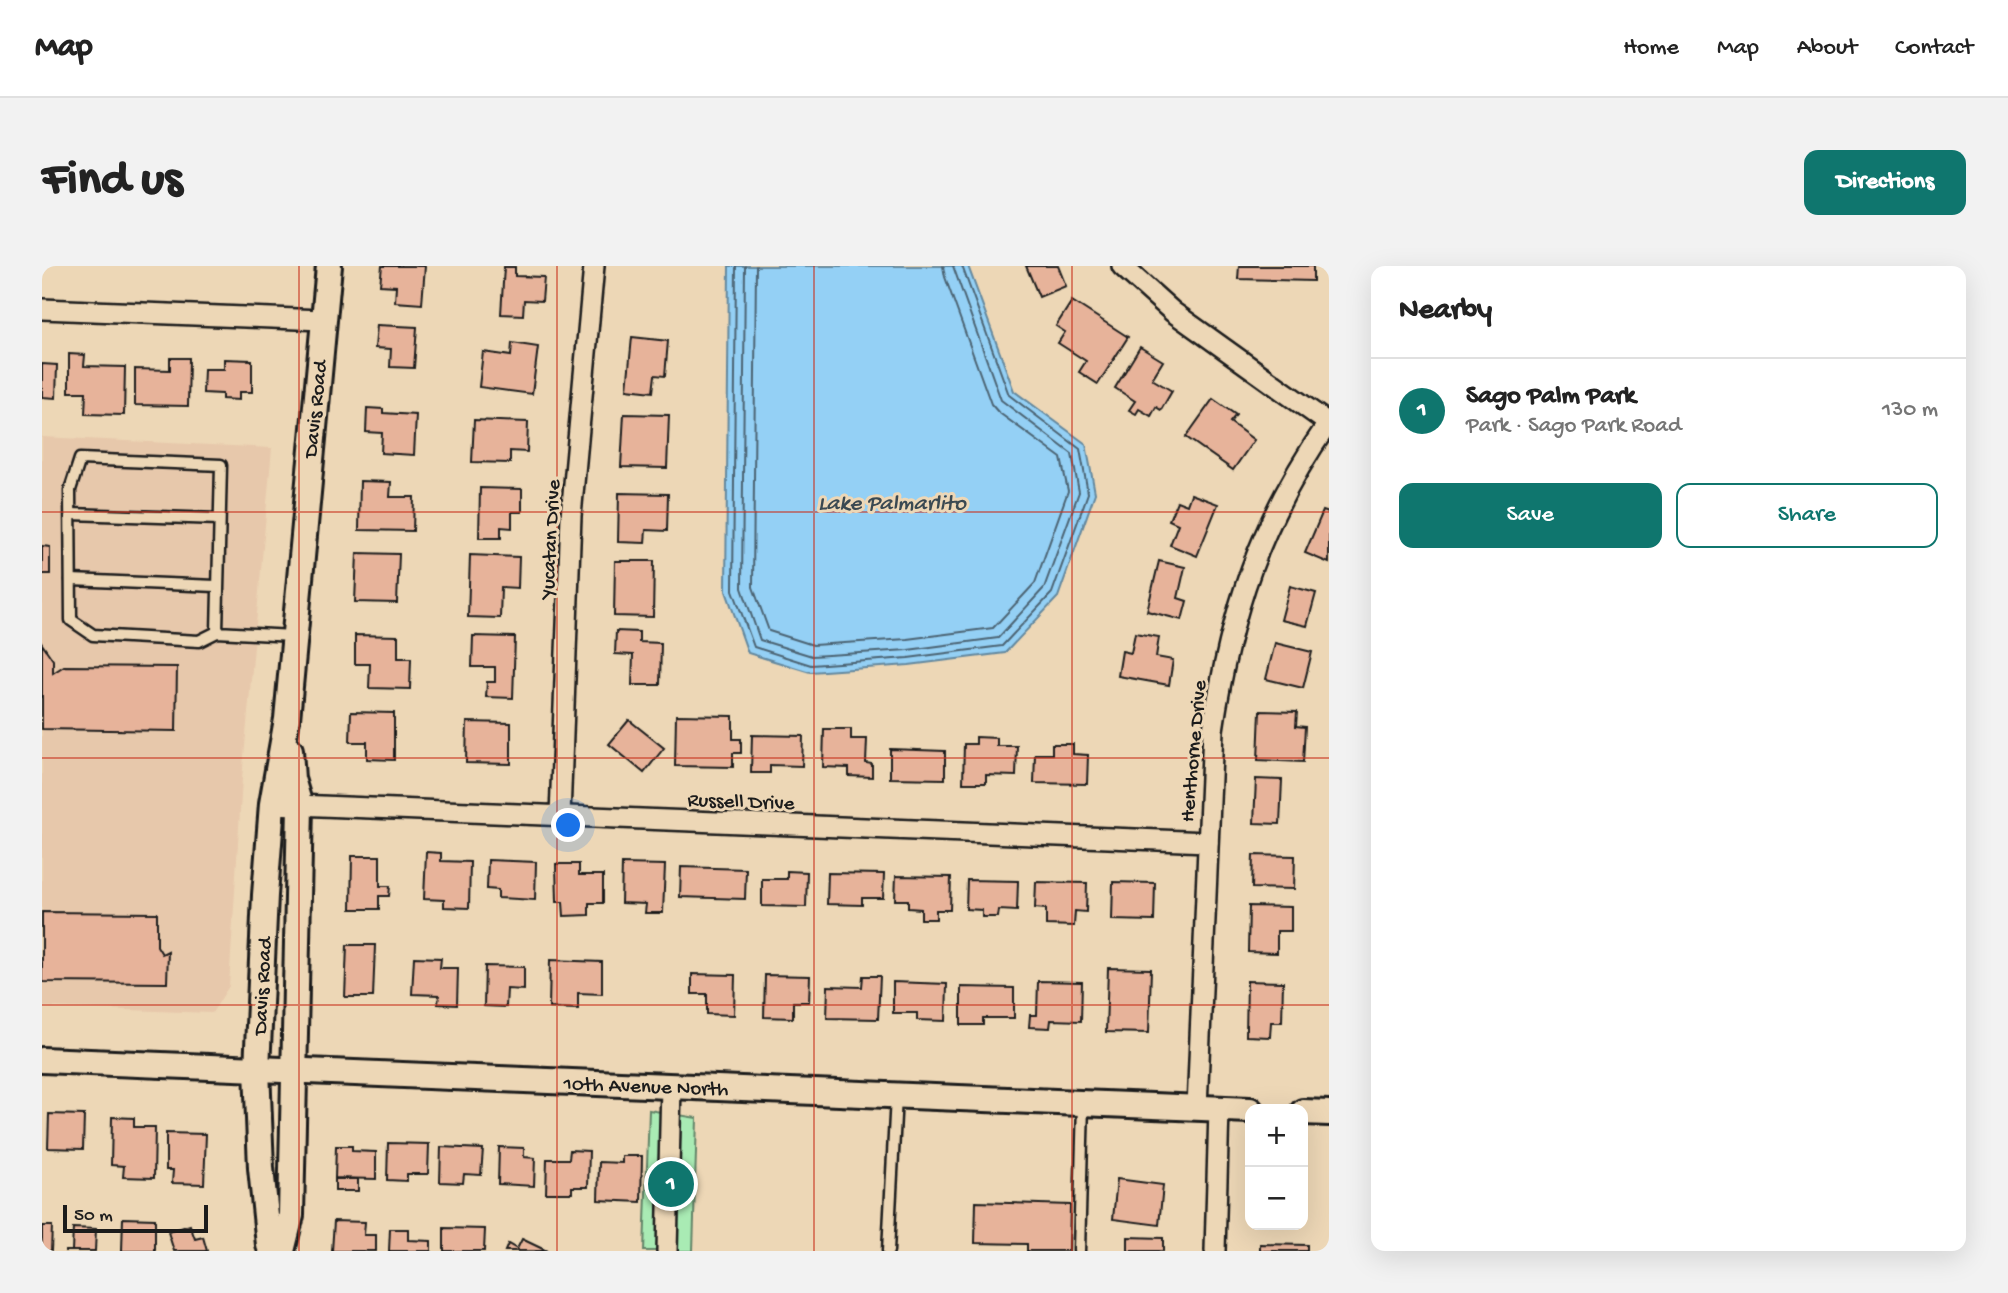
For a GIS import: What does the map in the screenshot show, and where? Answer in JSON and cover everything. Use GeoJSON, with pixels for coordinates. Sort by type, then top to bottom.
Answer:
{"type":"FeatureCollection","features":[{"type":"Feature","properties":{"kind":"street","name":"Davis Road"},"geometry":{"type":"LineString","coordinates":[[276,1251],[269,1245],[261,1168],[257,1069],[272,804],[286,719],[328,266]]}},
{"type":"Feature","properties":{"kind":"street","name":"Yucatan Drive"},"geometry":{"type":"LineString","coordinates":[[560,816],[571,516],[594,266]]}},
{"type":"Feature","properties":{"kind":"street"},"geometry":{"type":"LineString","coordinates":[[1122,266],[1173,312],[1329,423]]}},
{"type":"Feature","properties":{"kind":"street"},"geometry":{"type":"LineString","coordinates":[[42,309],[323,320]]}},
{"type":"Feature","properties":{"kind":"street","name":"Henthorne Drive"},"geometry":{"type":"LineString","coordinates":[[1215,1251],[1208,1108],[1208,842],[1213,730],[1235,613],[1252,563],[1302,462],[1329,423]]}},
{"type":"Feature","properties":{"kind":"street","name":"Davis Road"},"geometry":{"type":"LineString","coordinates":[[282,1251],[291,1215],[300,806],[292,779],[286,719]]}},
{"type":"Feature","properties":{"kind":"street","name":"Russell Drive"},"geometry":{"type":"LineString","coordinates":[[272,804],[1208,842]]}},
{"type":"Feature","properties":{"kind":"street","name":"10th Avenue North"},"geometry":{"type":"LineString","coordinates":[[42,1060],[1245,1110]]}},
{"type":"Feature","properties":{"kind":"street"},"geometry":{"type":"LineString","coordinates":[[667,1251],[671,1086]]}},
{"type":"Feature","properties":{"kind":"street"},"geometry":{"type":"LineString","coordinates":[[1308,1112],[1329,1114]]}},
{"type":"Feature","properties":{"kind":"lane"},"geometry":{"type":"LineString","coordinates":[[217,632],[216,586],[221,466],[80,459],[70,489],[71,620],[93,635],[199,641],[217,632],[293,636]]}},
{"type":"Feature","properties":{"kind":"lane"},"geometry":{"type":"LineString","coordinates":[[71,514],[219,519]]}},
{"type":"Feature","properties":{"kind":"lane"},"geometry":{"type":"LineString","coordinates":[[71,580],[216,586]]}},
{"type":"Feature","properties":{"kind":"lane"},"geometry":{"type":"LineString","coordinates":[[888,1251],[896,1096]]}},
{"type":"Feature","properties":{"kind":"lane"},"geometry":{"type":"LineString","coordinates":[[1079,1251],[1083,1103]]}},
{"type":"Feature","properties":{"kind":"shaded area"},"geometry":{"type":"Polygon","coordinates":[[[42,437],[272,448],[242,779],[229,986],[212,1013],[42,1007],[42,437]]]}},
{"type":"Feature","properties":{"kind":"green space"},"geometry":{"type":"Polygon","coordinates":[[[649,1110],[697,1118],[693,1251],[644,1251],[649,1110]]]}},
{"type":"Feature","properties":{"kind":"water","name":"Lake Palmarlito"},"geometry":{"type":"Polygon","coordinates":[[[729,266],[968,266],[1014,391],[1086,444],[1095,493],[1058,597],[1005,653],[909,665],[810,672],[748,653],[726,591],[729,266]]]}},
{"type":"Feature","properties":{"kind":"building"},"geometry":{"type":"Polygon","coordinates":[[[382,266],[425,266],[422,304],[395,302],[396,286],[380,285],[382,266]]]}},
{"type":"Feature","properties":{"kind":"building"},"geometry":{"type":"Polygon","coordinates":[[[1026,266],[1058,266],[1066,286],[1039,297],[1026,266]]]}},
{"type":"Feature","properties":{"kind":"building"},"geometry":{"type":"Polygon","coordinates":[[[1239,266],[1313,266],[1313,281],[1238,279],[1239,266]]]}},
{"type":"Feature","properties":{"kind":"building"},"geometry":{"type":"Polygon","coordinates":[[[504,267],[515,267],[515,276],[544,277],[542,301],[524,300],[523,315],[501,314],[504,267]]]}},
{"type":"Feature","properties":{"kind":"building"},"geometry":{"type":"Polygon","coordinates":[[[1072,301],[1128,337],[1098,384],[1079,372],[1086,361],[1058,343],[1065,332],[1056,326],[1072,301]]]}},
{"type":"Feature","properties":{"kind":"building"},"geometry":{"type":"Polygon","coordinates":[[[377,325],[417,327],[414,368],[390,367],[391,349],[375,348],[377,325]]]}},
{"type":"Feature","properties":{"kind":"building"},"geometry":{"type":"Polygon","coordinates":[[[632,337],[668,341],[665,376],[655,375],[653,392],[627,389],[632,337]]]}},
{"type":"Feature","properties":{"kind":"building"},"geometry":{"type":"Polygon","coordinates":[[[512,343],[538,347],[532,394],[479,387],[483,352],[511,356],[512,343]]]}},
{"type":"Feature","properties":{"kind":"building"},"geometry":{"type":"Polygon","coordinates":[[[1140,347],[1163,361],[1152,379],[1172,391],[1161,410],[1156,407],[1151,416],[1139,409],[1136,414],[1129,410],[1135,401],[1115,388],[1140,347]]]}},
{"type":"Feature","properties":{"kind":"building"},"geometry":{"type":"Polygon","coordinates":[[[69,354],[85,355],[84,366],[125,367],[124,415],[85,414],[86,392],[69,392],[69,354]]]}},
{"type":"Feature","properties":{"kind":"building"},"geometry":{"type":"Polygon","coordinates":[[[170,358],[189,358],[188,406],[135,405],[135,369],[170,370],[170,358]]]}},
{"type":"Feature","properties":{"kind":"building"},"geometry":{"type":"Polygon","coordinates":[[[224,359],[252,360],[252,392],[239,392],[239,400],[222,399],[222,394],[203,393],[204,369],[224,369],[224,359]]]}},
{"type":"Feature","properties":{"kind":"building"},"geometry":{"type":"Polygon","coordinates":[[[42,364],[57,365],[56,398],[42,397],[42,364]]]}},
{"type":"Feature","properties":{"kind":"building"},"geometry":{"type":"Polygon","coordinates":[[[1213,399],[1236,415],[1230,422],[1254,440],[1233,470],[1186,437],[1213,399]]]}},
{"type":"Feature","properties":{"kind":"building"},"geometry":{"type":"Polygon","coordinates":[[[367,408],[383,409],[383,413],[416,415],[414,455],[381,453],[382,433],[366,432],[367,408]]]}},
{"type":"Feature","properties":{"kind":"building"},"geometry":{"type":"Polygon","coordinates":[[[624,414],[669,415],[667,468],[621,467],[624,414]]]}},
{"type":"Feature","properties":{"kind":"building"},"geometry":{"type":"Polygon","coordinates":[[[474,420],[528,422],[527,452],[510,451],[510,463],[472,462],[474,420]]]}},
{"type":"Feature","properties":{"kind":"building"},"geometry":{"type":"Polygon","coordinates":[[[360,481],[391,482],[390,497],[414,497],[413,531],[359,530],[360,481]]]}},
{"type":"Feature","properties":{"kind":"building"},"geometry":{"type":"Polygon","coordinates":[[[480,488],[522,489],[522,512],[512,512],[512,528],[501,527],[501,538],[479,538],[480,488]]]}},
{"type":"Feature","properties":{"kind":"building"},"geometry":{"type":"Polygon","coordinates":[[[619,493],[668,494],[667,531],[646,530],[645,543],[618,542],[619,493]]]}},
{"type":"Feature","properties":{"kind":"building"},"geometry":{"type":"Polygon","coordinates":[[[1191,494],[1218,504],[1197,556],[1170,545],[1178,524],[1169,520],[1177,501],[1187,505],[1191,494]]]}},
{"type":"Feature","properties":{"kind":"building"},"geometry":{"type":"Polygon","coordinates":[[[1323,511],[1329,513],[1329,563],[1305,553],[1323,511]]]}},
{"type":"Feature","properties":{"kind":"building"},"geometry":{"type":"Polygon","coordinates":[[[42,546],[50,547],[50,574],[42,574],[42,546]]]}},
{"type":"Feature","properties":{"kind":"building"},"geometry":{"type":"Polygon","coordinates":[[[357,553],[399,554],[397,603],[355,602],[357,553]]]}},
{"type":"Feature","properties":{"kind":"building"},"geometry":{"type":"Polygon","coordinates":[[[470,555],[519,557],[518,588],[501,587],[500,618],[468,617],[470,555]]]}},
{"type":"Feature","properties":{"kind":"building"},"geometry":{"type":"Polygon","coordinates":[[[615,561],[654,561],[653,617],[614,616],[615,561]]]}},
{"type":"Feature","properties":{"kind":"building"},"geometry":{"type":"Polygon","coordinates":[[[1159,561],[1185,567],[1178,598],[1187,601],[1182,620],[1147,611],[1159,561]]]}},
{"type":"Feature","properties":{"kind":"building"},"geometry":{"type":"Polygon","coordinates":[[[1290,586],[1316,593],[1307,626],[1281,620],[1290,586]]]}},
{"type":"Feature","properties":{"kind":"building"},"geometry":{"type":"Polygon","coordinates":[[[616,631],[639,632],[639,642],[661,643],[660,685],[632,685],[633,655],[615,654],[616,631]]]}},
{"type":"Feature","properties":{"kind":"building"},"geometry":{"type":"Polygon","coordinates":[[[1135,633],[1159,637],[1156,657],[1173,660],[1169,685],[1118,676],[1122,651],[1131,653],[1135,633]]]}},
{"type":"Feature","properties":{"kind":"building"},"geometry":{"type":"Polygon","coordinates":[[[355,635],[398,636],[398,658],[411,658],[410,689],[369,688],[370,664],[355,664],[355,635]]]}},
{"type":"Feature","properties":{"kind":"building"},"geometry":{"type":"Polygon","coordinates":[[[473,636],[515,637],[513,698],[486,697],[487,682],[495,682],[495,667],[472,667],[473,636]]]}},
{"type":"Feature","properties":{"kind":"building"},"geometry":{"type":"Polygon","coordinates":[[[1275,643],[1312,652],[1303,688],[1266,679],[1275,643]]]}},
{"type":"Feature","properties":{"kind":"building"},"geometry":{"type":"Polygon","coordinates":[[[42,644],[53,660],[53,673],[64,666],[177,667],[176,731],[42,729],[42,644]]]}},
{"type":"Feature","properties":{"kind":"building"},"geometry":{"type":"Polygon","coordinates":[[[1260,711],[1297,712],[1296,726],[1305,727],[1303,762],[1258,760],[1260,711]]]}},
{"type":"Feature","properties":{"kind":"building"},"geometry":{"type":"Polygon","coordinates":[[[351,712],[394,713],[394,760],[367,759],[367,742],[350,742],[351,712]]]}},
{"type":"Feature","properties":{"kind":"building"},"geometry":{"type":"Polygon","coordinates":[[[676,715],[733,716],[733,739],[741,739],[741,753],[733,753],[733,767],[675,766],[676,715]]]}},
{"type":"Feature","properties":{"kind":"building"},"geometry":{"type":"Polygon","coordinates":[[[629,720],[664,748],[644,773],[609,744],[629,720]]]}},
{"type":"Feature","properties":{"kind":"building"},"geometry":{"type":"Polygon","coordinates":[[[467,722],[511,723],[511,764],[466,763],[467,722]]]}},
{"type":"Feature","properties":{"kind":"building"},"geometry":{"type":"Polygon","coordinates":[[[824,729],[851,729],[851,739],[867,739],[866,763],[872,764],[872,777],[849,776],[849,768],[823,767],[824,729]]]}},
{"type":"Feature","properties":{"kind":"building"},"geometry":{"type":"Polygon","coordinates":[[[752,735],[803,736],[802,766],[770,765],[770,773],[751,773],[752,735]]]}},
{"type":"Feature","properties":{"kind":"building"},"geometry":{"type":"Polygon","coordinates":[[[976,737],[997,738],[997,746],[1017,746],[1016,776],[986,775],[986,783],[963,783],[964,744],[976,744],[976,737]]]}},
{"type":"Feature","properties":{"kind":"building"},"geometry":{"type":"Polygon","coordinates":[[[1052,744],[1073,744],[1073,754],[1088,755],[1087,784],[1034,783],[1035,754],[1052,754],[1052,744]]]}},
{"type":"Feature","properties":{"kind":"building"},"geometry":{"type":"Polygon","coordinates":[[[890,749],[945,751],[945,779],[890,778],[890,749]]]}},
{"type":"Feature","properties":{"kind":"building"},"geometry":{"type":"Polygon","coordinates":[[[1256,779],[1282,780],[1280,824],[1254,823],[1256,779]]]}},
{"type":"Feature","properties":{"kind":"building"},"geometry":{"type":"Polygon","coordinates":[[[426,852],[441,853],[441,861],[470,862],[469,908],[444,907],[444,900],[424,899],[426,852]]]}},
{"type":"Feature","properties":{"kind":"building"},"geometry":{"type":"Polygon","coordinates":[[[1253,855],[1295,856],[1294,889],[1252,888],[1253,855]]]}},
{"type":"Feature","properties":{"kind":"building"},"geometry":{"type":"Polygon","coordinates":[[[352,856],[380,856],[380,886],[390,886],[389,896],[379,896],[379,909],[351,909],[352,856]]]}},
{"type":"Feature","properties":{"kind":"building"},"geometry":{"type":"Polygon","coordinates":[[[488,860],[536,862],[535,900],[498,898],[498,890],[487,889],[488,860]]]}},
{"type":"Feature","properties":{"kind":"building"},"geometry":{"type":"Polygon","coordinates":[[[556,864],[579,864],[579,875],[603,875],[603,903],[589,903],[589,915],[564,916],[563,902],[557,902],[556,864]]]}},
{"type":"Feature","properties":{"kind":"building"},"geometry":{"type":"Polygon","coordinates":[[[622,864],[665,865],[663,913],[645,913],[646,904],[621,903],[622,864]]]}},
{"type":"Feature","properties":{"kind":"building"},"geometry":{"type":"Polygon","coordinates":[[[681,867],[746,869],[745,899],[680,897],[681,867]]]}},
{"type":"Feature","properties":{"kind":"building"},"geometry":{"type":"Polygon","coordinates":[[[787,871],[807,872],[806,907],[762,906],[762,879],[787,879],[787,871]]]}},
{"type":"Feature","properties":{"kind":"building"},"geometry":{"type":"Polygon","coordinates":[[[828,873],[884,874],[883,898],[862,898],[862,905],[827,904],[828,873]]]}},
{"type":"Feature","properties":{"kind":"building"},"geometry":{"type":"Polygon","coordinates":[[[896,876],[951,877],[950,910],[936,910],[936,919],[921,919],[921,909],[908,908],[908,900],[895,900],[896,876]]]}},
{"type":"Feature","properties":{"kind":"building"},"geometry":{"type":"Polygon","coordinates":[[[967,880],[1018,881],[1017,911],[999,910],[998,917],[982,917],[982,910],[966,909],[967,880]]]}},
{"type":"Feature","properties":{"kind":"building"},"geometry":{"type":"Polygon","coordinates":[[[1036,882],[1087,883],[1086,912],[1075,911],[1074,926],[1046,925],[1046,909],[1035,908],[1036,882]]]}},
{"type":"Feature","properties":{"kind":"building"},"geometry":{"type":"Polygon","coordinates":[[[1113,882],[1155,883],[1154,921],[1112,920],[1113,882]]]}},
{"type":"Feature","properties":{"kind":"building"},"geometry":{"type":"Polygon","coordinates":[[[1249,906],[1291,907],[1291,931],[1277,931],[1277,953],[1248,952],[1249,906]]]}},
{"type":"Feature","properties":{"kind":"building"},"geometry":{"type":"Polygon","coordinates":[[[42,912],[157,913],[157,946],[162,954],[168,951],[167,983],[42,982],[42,912]]]}},
{"type":"Feature","properties":{"kind":"building"},"geometry":{"type":"Polygon","coordinates":[[[347,945],[375,945],[373,997],[345,997],[347,945]]]}},
{"type":"Feature","properties":{"kind":"building"},"geometry":{"type":"Polygon","coordinates":[[[414,957],[441,958],[440,968],[458,968],[457,1005],[438,1004],[439,995],[412,994],[414,957]]]}},
{"type":"Feature","properties":{"kind":"building"},"geometry":{"type":"Polygon","coordinates":[[[550,960],[602,962],[602,994],[578,993],[578,1009],[549,1008],[550,960]]]}},
{"type":"Feature","properties":{"kind":"building"},"geometry":{"type":"Polygon","coordinates":[[[485,966],[524,967],[524,990],[507,989],[506,1007],[484,1006],[485,966]]]}},
{"type":"Feature","properties":{"kind":"building"},"geometry":{"type":"Polygon","coordinates":[[[1108,968],[1151,969],[1149,1033],[1106,1032],[1108,968]]]}},
{"type":"Feature","properties":{"kind":"building"},"geometry":{"type":"Polygon","coordinates":[[[692,974],[735,975],[734,1015],[707,1014],[707,994],[692,994],[692,974]]]}},
{"type":"Feature","properties":{"kind":"building"},"geometry":{"type":"Polygon","coordinates":[[[765,975],[810,976],[809,1002],[793,1002],[793,1018],[764,1017],[765,975]]]}},
{"type":"Feature","properties":{"kind":"building"},"geometry":{"type":"Polygon","coordinates":[[[863,976],[880,976],[878,1019],[827,1018],[828,986],[862,987],[863,976]]]}},
{"type":"Feature","properties":{"kind":"building"},"geometry":{"type":"Polygon","coordinates":[[[1038,981],[1082,982],[1081,1021],[1051,1020],[1050,1028],[1029,1027],[1030,1015],[1037,1015],[1038,981]]]}},
{"type":"Feature","properties":{"kind":"building"},"geometry":{"type":"Polygon","coordinates":[[[1247,981],[1283,982],[1282,1022],[1271,1022],[1270,1037],[1246,1036],[1247,981]]]}},
{"type":"Feature","properties":{"kind":"building"},"geometry":{"type":"Polygon","coordinates":[[[893,982],[947,984],[946,1021],[917,1020],[917,1013],[893,1013],[893,982]]]}},
{"type":"Feature","properties":{"kind":"building"},"geometry":{"type":"Polygon","coordinates":[[[961,987],[1014,988],[1014,1018],[983,1018],[983,1025],[961,1025],[961,987]]]}},
{"type":"Feature","properties":{"kind":"building"},"geometry":{"type":"Polygon","coordinates":[[[49,1114],[84,1115],[83,1149],[48,1148],[49,1114]]]}},
{"type":"Feature","properties":{"kind":"building"},"geometry":{"type":"Polygon","coordinates":[[[112,1117],[134,1118],[134,1127],[155,1127],[154,1178],[123,1177],[124,1166],[111,1165],[112,1117]]]}},
{"type":"Feature","properties":{"kind":"building"},"geometry":{"type":"Polygon","coordinates":[[[166,1133],[206,1134],[204,1184],[172,1183],[173,1170],[166,1170],[166,1133]]]}},
{"type":"Feature","properties":{"kind":"building"},"geometry":{"type":"Polygon","coordinates":[[[388,1143],[429,1144],[428,1174],[407,1174],[407,1181],[387,1180],[388,1143]]]}},
{"type":"Feature","properties":{"kind":"building"},"geometry":{"type":"Polygon","coordinates":[[[336,1146],[352,1146],[352,1151],[376,1152],[376,1179],[335,1178],[336,1146]]]}},
{"type":"Feature","properties":{"kind":"building"},"geometry":{"type":"Polygon","coordinates":[[[441,1147],[483,1149],[481,1175],[464,1174],[463,1183],[440,1182],[441,1147]]]}},
{"type":"Feature","properties":{"kind":"building"},"geometry":{"type":"Polygon","coordinates":[[[499,1147],[524,1148],[524,1157],[535,1158],[534,1186],[498,1184],[499,1147]]]}},
{"type":"Feature","properties":{"kind":"building"},"geometry":{"type":"Polygon","coordinates":[[[570,1150],[589,1151],[588,1187],[572,1187],[572,1193],[546,1193],[547,1159],[569,1159],[570,1150]]]}},
{"type":"Feature","properties":{"kind":"building"},"geometry":{"type":"Polygon","coordinates":[[[622,1156],[642,1156],[641,1202],[598,1200],[599,1162],[622,1163],[622,1156]]]}},
{"type":"Feature","properties":{"kind":"building"},"geometry":{"type":"Polygon","coordinates":[[[335,1179],[358,1179],[358,1191],[335,1191],[335,1179]]]}},
{"type":"Feature","properties":{"kind":"building"},"geometry":{"type":"Polygon","coordinates":[[[1117,1179],[1163,1185],[1159,1225],[1113,1219],[1117,1179]]]}},
{"type":"Feature","properties":{"kind":"building"},"geometry":{"type":"Polygon","coordinates":[[[976,1202],[1070,1205],[1069,1251],[1027,1251],[1027,1244],[975,1243],[976,1202]]]}},
{"type":"Feature","properties":{"kind":"building"},"geometry":{"type":"Polygon","coordinates":[[[123,1218],[155,1219],[155,1251],[122,1251],[123,1218]]]}},
{"type":"Feature","properties":{"kind":"building"},"geometry":{"type":"Polygon","coordinates":[[[334,1221],[365,1222],[364,1235],[376,1235],[376,1251],[332,1251],[334,1221]]]}},
{"type":"Feature","properties":{"kind":"building"},"geometry":{"type":"Polygon","coordinates":[[[190,1225],[195,1239],[203,1237],[207,1251],[174,1251],[168,1232],[190,1225]]]}},
{"type":"Feature","properties":{"kind":"building"},"geometry":{"type":"Polygon","coordinates":[[[42,1226],[52,1226],[51,1251],[42,1251],[42,1226]]]}},
{"type":"Feature","properties":{"kind":"building"},"geometry":{"type":"Polygon","coordinates":[[[73,1228],[96,1229],[95,1251],[72,1251],[73,1228]]]}},
{"type":"Feature","properties":{"kind":"building"},"geometry":{"type":"Polygon","coordinates":[[[444,1228],[485,1229],[484,1251],[444,1251],[444,1228]]]}},
{"type":"Feature","properties":{"kind":"building"},"geometry":{"type":"Polygon","coordinates":[[[390,1229],[408,1229],[408,1240],[431,1241],[431,1251],[389,1251],[390,1229]]]}},
{"type":"Feature","properties":{"kind":"building"},"geometry":{"type":"Polygon","coordinates":[[[1128,1237],[1163,1238],[1163,1251],[1128,1251],[1128,1237]]]}},
{"type":"Feature","properties":{"kind":"building"},"geometry":{"type":"Polygon","coordinates":[[[522,1239],[547,1251],[505,1251],[508,1244],[517,1249],[522,1239]]]}},
{"type":"Feature","properties":{"kind":"building"},"geometry":{"type":"Polygon","coordinates":[[[1260,1244],[1307,1245],[1307,1251],[1260,1251],[1260,1244]]]}},
{"type":"Feature","properties":{"kind":"place","name":"Sago Palm Park"},"geometry":{"type":"Point","coordinates":[671,1184]}}]}
